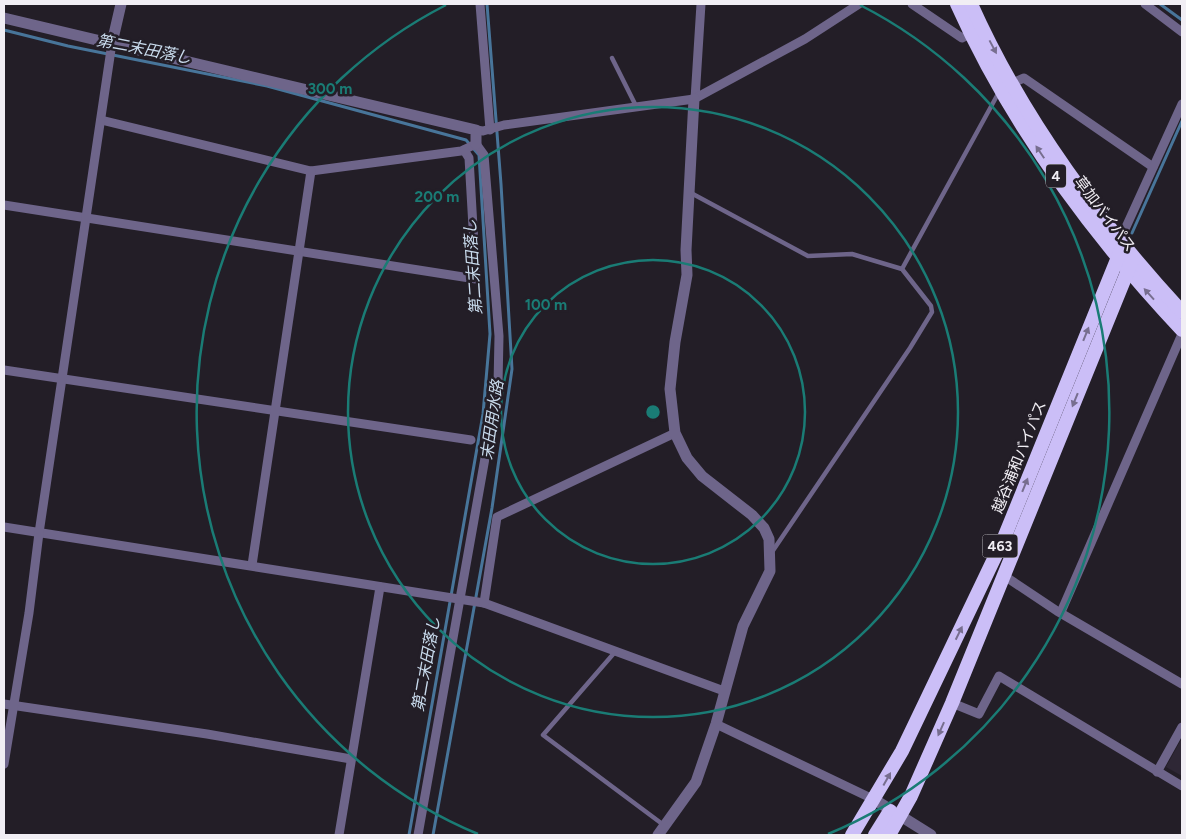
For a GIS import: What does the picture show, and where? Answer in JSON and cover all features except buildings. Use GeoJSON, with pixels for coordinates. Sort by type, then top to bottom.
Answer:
{"type":"FeatureCollection","features":[{"type":"Feature","properties":{"kind":"highway","name":"草加バイパス"},"geometry":{"type":"LineString","coordinates":[[956,4],[1000,91],[1068,193],[1120,251]]}},
{"type":"Feature","properties":{"kind":"highway","name":"草加バイパス"},"geometry":{"type":"LineString","coordinates":[[971,4],[1012,83],[1051,146],[1120,251],[1182,332]]}},
{"type":"Feature","properties":{"kind":"highway","name":"越谷浦和バイパス"},"geometry":{"type":"LineString","coordinates":[[852,835],[875,800],[902,751],[1004,538],[1120,251]]}},
{"type":"Feature","properties":{"kind":"highway","name":"草加バイパス"},"geometry":{"type":"LineString","coordinates":[[1130,264],[1182,312]]}},
{"type":"Feature","properties":{"kind":"highway","name":"越谷浦和バイパス"},"geometry":{"type":"LineString","coordinates":[[889,835],[895,814],[952,703],[1130,264]]}},
{"type":"Feature","properties":{"kind":"highway"},"geometry":{"type":"LineString","coordinates":[[875,835],[895,814]]}},
{"type":"Feature","properties":{"kind":"street"},"geometry":{"type":"LineString","coordinates":[[4,764],[8,705],[29,613],[39,533],[100,120],[112,43],[121,4]]}},
{"type":"Feature","properties":{"kind":"street"},"geometry":{"type":"LineString","coordinates":[[480,4],[490,130]]}},
{"type":"Feature","properties":{"kind":"street"},"geometry":{"type":"LineString","coordinates":[[661,831],[696,782],[716,724],[744,626],[770,571],[769,539],[758,520],[702,476],[687,458],[675,434],[670,389],[687,276],[689,192],[701,4]]}},
{"type":"Feature","properties":{"kind":"street"},"geometry":{"type":"LineString","coordinates":[[4,18],[476,130],[490,130],[504,125],[694,99],[805,39],[860,4]]}},
{"type":"Feature","properties":{"kind":"street"},"geometry":{"type":"LineString","coordinates":[[912,4],[962,38],[970,34]]}},
{"type":"Feature","properties":{"kind":"street"},"geometry":{"type":"LineString","coordinates":[[1144,4],[1182,32]]}},
{"type":"Feature","properties":{"kind":"street"},"geometry":{"type":"LineString","coordinates":[[1012,83],[1024,78],[1153,167]]}},
{"type":"Feature","properties":{"kind":"street"},"geometry":{"type":"LineString","coordinates":[[1126,226],[1182,104]]}},
{"type":"Feature","properties":{"kind":"street"},"geometry":{"type":"LineString","coordinates":[[100,120],[311,171],[464,150],[476,144]]}},
{"type":"Feature","properties":{"kind":"street"},"geometry":{"type":"LineString","coordinates":[[418,835],[498,385],[499,336],[484,155],[476,144],[476,130]]}},
{"type":"Feature","properties":{"kind":"street"},"geometry":{"type":"LineString","coordinates":[[4,205],[87,216],[476,279],[469,158],[464,150]]}},
{"type":"Feature","properties":{"kind":"street"},"geometry":{"type":"LineString","coordinates":[[252,565],[311,171]]}},
{"type":"Feature","properties":{"kind":"street"},"geometry":{"type":"LineString","coordinates":[[1060,612],[1182,332]]}},
{"type":"Feature","properties":{"kind":"street"},"geometry":{"type":"LineString","coordinates":[[4,370],[471,440]]}},
{"type":"Feature","properties":{"kind":"street"},"geometry":{"type":"LineString","coordinates":[[484,603],[498,517],[675,434]]}},
{"type":"Feature","properties":{"kind":"street"},"geometry":{"type":"LineString","coordinates":[[4,527],[484,603],[724,691]]}},
{"type":"Feature","properties":{"kind":"street"},"geometry":{"type":"LineString","coordinates":[[1003,575],[1060,612],[1182,684]]}},
{"type":"Feature","properties":{"kind":"street"},"geometry":{"type":"LineString","coordinates":[[338,835],[380,586]]}},
{"type":"Feature","properties":{"kind":"street"},"geometry":{"type":"LineString","coordinates":[[952,703],[978,714],[999,676],[1182,786]]}},
{"type":"Feature","properties":{"kind":"street"},"geometry":{"type":"LineString","coordinates":[[8,705],[207,734],[352,759]]}},
{"type":"Feature","properties":{"kind":"street"},"geometry":{"type":"LineString","coordinates":[[716,724],[875,800],[931,835]]}},
{"type":"Feature","properties":{"kind":"street"},"geometry":{"type":"LineString","coordinates":[[1157,772],[1182,727]]}},
{"type":"Feature","properties":{"kind":"lane"},"geometry":{"type":"LineString","coordinates":[[612,58],[636,106]]}},
{"type":"Feature","properties":{"kind":"lane"},"geometry":{"type":"LineString","coordinates":[[902,269],[1000,91]]}},
{"type":"Feature","properties":{"kind":"lane"},"geometry":{"type":"LineString","coordinates":[[689,192],[808,256],[852,254],[902,269],[931,306],[932,312],[848,442],[770,555]]}},
{"type":"Feature","properties":{"kind":"lane"},"geometry":{"type":"LineString","coordinates":[[616,651],[543,735],[661,831]]}},
{"type":"Feature","properties":{"kind":"shaded area"},"geometry":{"type":"Polygon","coordinates":[[[1182,738],[1182,776],[1166,767],[1182,738]]]}},
{"type":"Feature","properties":{"kind":"waterway","name":"末田用水路"},"geometry":{"type":"LineString","coordinates":[[433,835],[492,508],[512,369],[501,184],[487,4]]}},
{"type":"Feature","properties":{"kind":"waterway"},"geometry":{"type":"LineString","coordinates":[[1160,4],[1182,20]]}},
{"type":"Feature","properties":{"kind":"waterway","name":"第二末田落し"},"geometry":{"type":"LineString","coordinates":[[4,30],[68,46],[267,86],[466,140],[479,155],[490,334],[483,414],[409,835]]}},
{"type":"Feature","properties":{"kind":"waterway"},"geometry":{"type":"LineString","coordinates":[[1132,233],[1182,121]]}}]}
